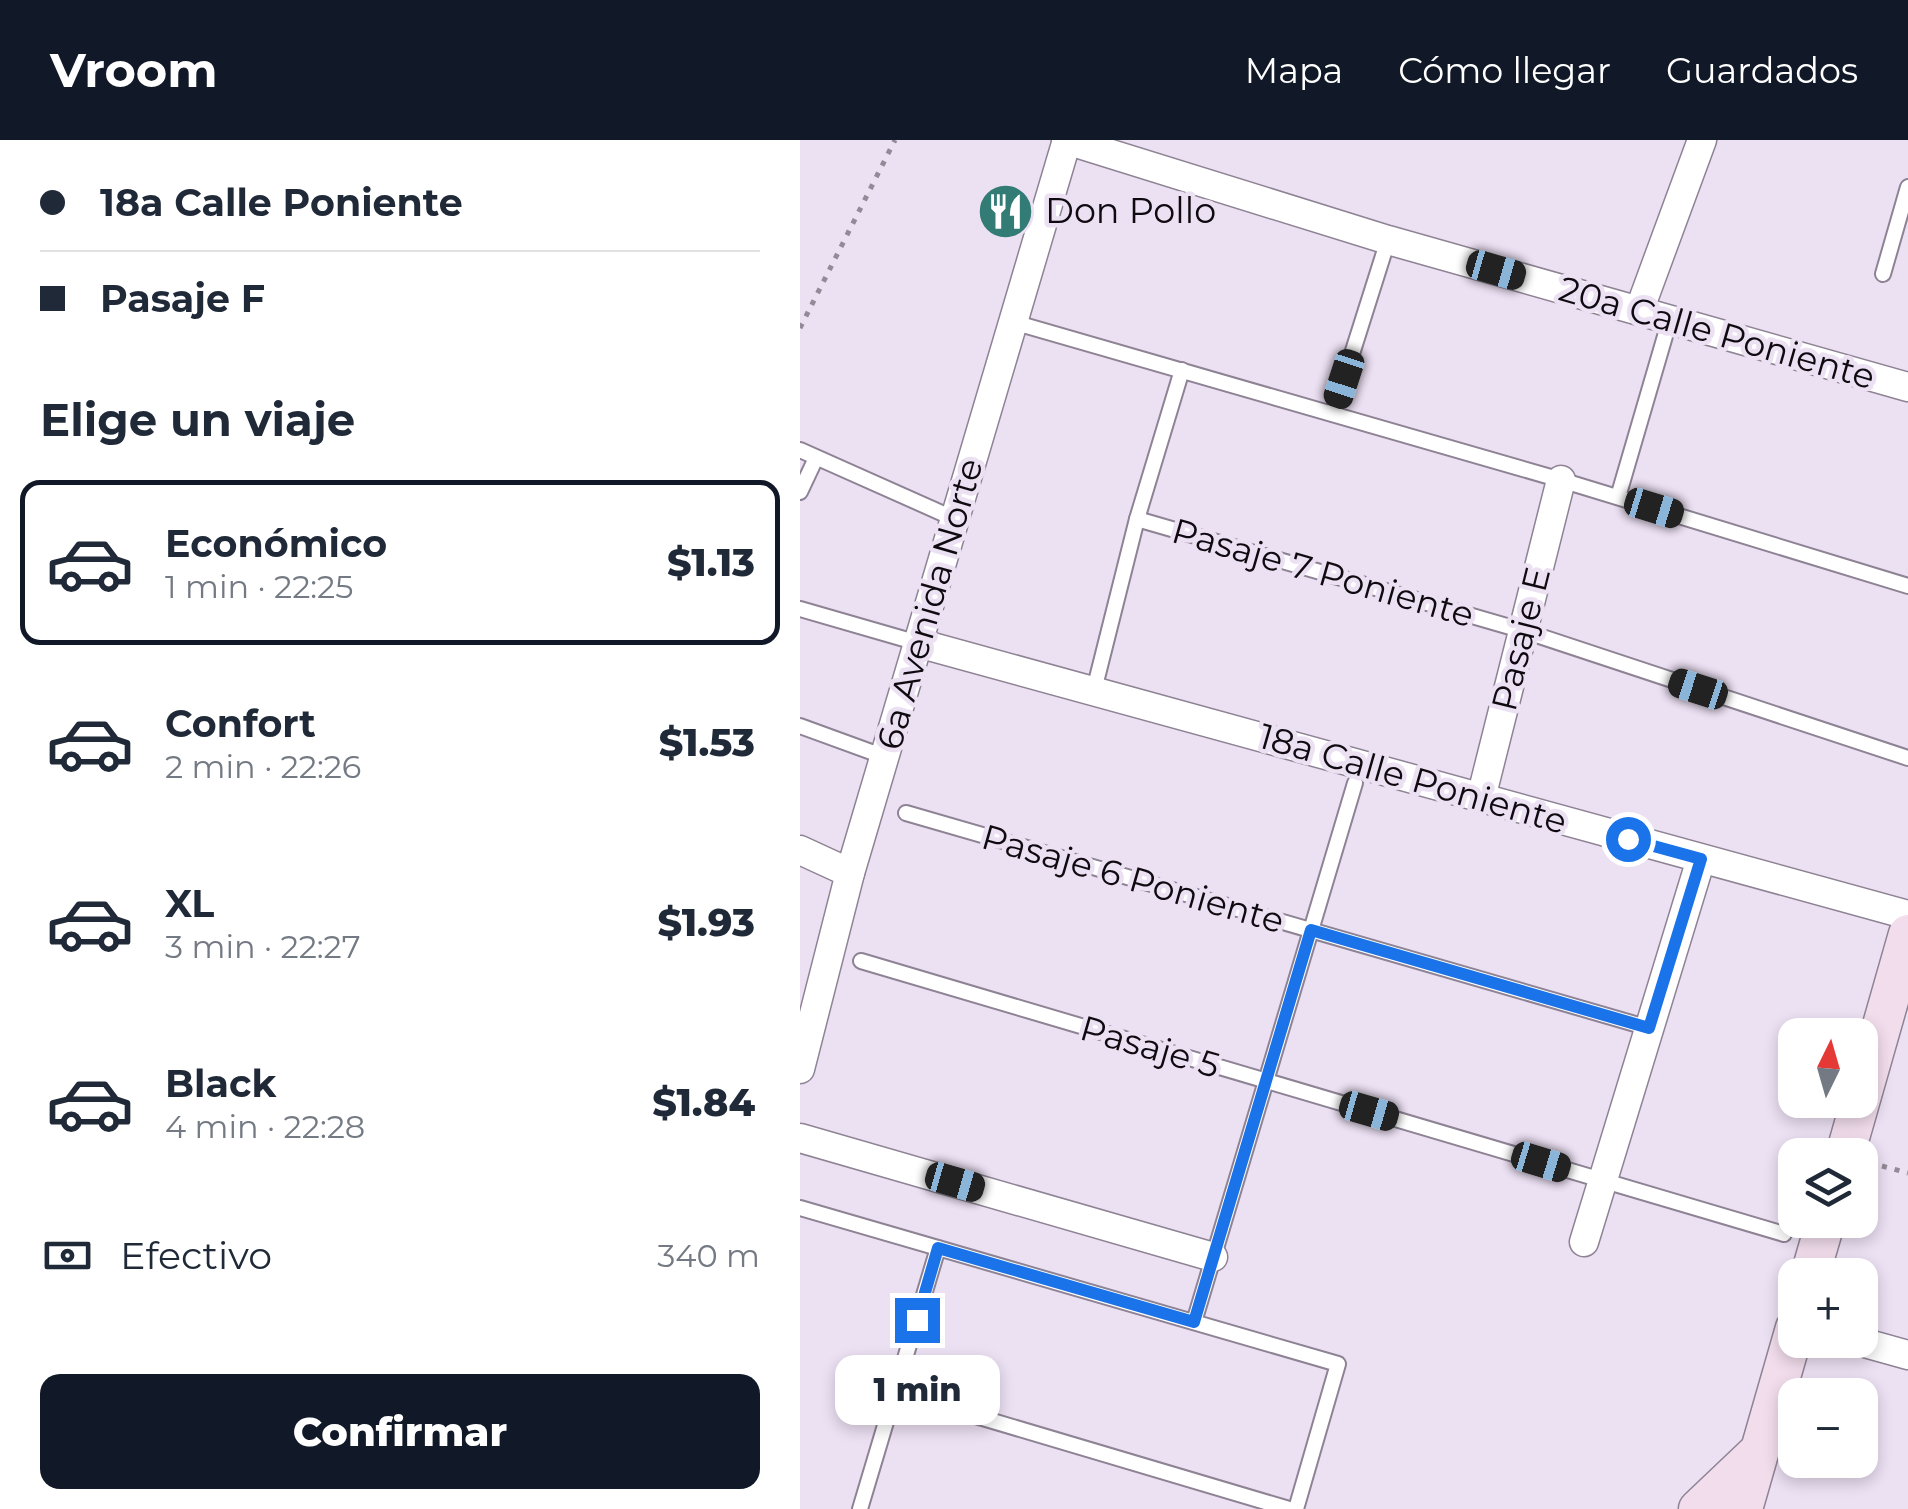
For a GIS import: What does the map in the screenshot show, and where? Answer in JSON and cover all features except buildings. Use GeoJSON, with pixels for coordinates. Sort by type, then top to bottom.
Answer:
{"type":"FeatureCollection","features":[{"type":"Feature","properties":{"kind":"street","name":"20a Calle Poniente"},"geometry":{"type":"LineString","coordinates":[[1066,140],[1388,240],[1908,387]]}},
{"type":"Feature","properties":{"kind":"street","name":"6a Avenida Norte"},"geometry":{"type":"LineString","coordinates":[[800,1069],[850,873],[1066,140]]}},
{"type":"Feature","properties":{"kind":"street"},"geometry":{"type":"LineString","coordinates":[[1639,310],[1702,140]]}},
{"type":"Feature","properties":{"kind":"street","name":"Pasaje E"},"geometry":{"type":"LineString","coordinates":[[1482,798],[1561,480]]}},
{"type":"Feature","properties":{"kind":"street","name":"18a Calle Poniente"},"geometry":{"type":"LineString","coordinates":[[918,643],[1908,915]]}},
{"type":"Feature","properties":{"kind":"street"},"geometry":{"type":"LineString","coordinates":[[800,850],[850,873]]}},
{"type":"Feature","properties":{"kind":"street"},"geometry":{"type":"LineString","coordinates":[[1584,1242],[1701,859]]}},
{"type":"Feature","properties":{"kind":"street"},"geometry":{"type":"LineString","coordinates":[[1849,1138],[1908,934]]}},
{"type":"Feature","properties":{"kind":"street"},"geometry":{"type":"LineString","coordinates":[[800,1138],[1213,1257]]}},
{"type":"Feature","properties":{"kind":"street"},"geometry":{"type":"LineString","coordinates":[[1878,1347],[1908,1355]]}},
{"type":"Feature","properties":{"kind":"street"},"geometry":{"type":"LineString","coordinates":[[1744,1509],[1786,1358]]}},
{"type":"Feature","properties":{"kind":"street"},"geometry":{"type":"LineString","coordinates":[[1698,1509],[1760,1450]]}},
{"type":"Feature","properties":{"kind":"lane"},"geometry":{"type":"LineString","coordinates":[[1884,274],[1908,188]]}},
{"type":"Feature","properties":{"kind":"lane"},"geometry":{"type":"LineString","coordinates":[[1333,414],[1388,240]]}},
{"type":"Feature","properties":{"kind":"lane"},"geometry":{"type":"LineString","coordinates":[[1618,497],[1670,320]]}},
{"type":"Feature","properties":{"kind":"lane"},"geometry":{"type":"LineString","coordinates":[[1013,322],[1561,480],[1908,586]]}},
{"type":"Feature","properties":{"kind":"lane"},"geometry":{"type":"LineString","coordinates":[[1094,690],[1182,370]]}},
{"type":"Feature","properties":{"kind":"lane"},"geometry":{"type":"LineString","coordinates":[[800,450],[955,519]]}},
{"type":"Feature","properties":{"kind":"lane"},"geometry":{"type":"LineString","coordinates":[[800,492],[816,458]]}},
{"type":"Feature","properties":{"kind":"lane","name":"Pasaje 7 Poniente"},"geometry":{"type":"LineString","coordinates":[[1138,519],[1524,631],[1908,758]]}},
{"type":"Feature","properties":{"kind":"lane"},"geometry":{"type":"LineString","coordinates":[[800,610],[918,643]]}},
{"type":"Feature","properties":{"kind":"lane"},"geometry":{"type":"LineString","coordinates":[[800,726],[885,757]]}},
{"type":"Feature","properties":{"kind":"lane"},"geometry":{"type":"LineString","coordinates":[[1194,1322],[1355,783]]}},
{"type":"Feature","properties":{"kind":"lane","name":"Pasaje 6 Poniente"},"geometry":{"type":"LineString","coordinates":[[906,812],[1649,1028]]}},
{"type":"Feature","properties":{"kind":"lane","name":"Pasaje 5"},"geometry":{"type":"LineString","coordinates":[[861,961],[1778,1232]]}},
{"type":"Feature","properties":{"kind":"lane"},"geometry":{"type":"LineString","coordinates":[[800,1208],[1338,1364],[1292,1509],[895,1392]]}},
{"type":"Feature","properties":{"kind":"lane"},"geometry":{"type":"LineString","coordinates":[[860,1509],[938,1248]]}},
{"type":"Feature","properties":{"kind":"path"},"geometry":{"type":"LineString","coordinates":[[800,328],[895,140]]}},
{"type":"Feature","properties":{"kind":"path"},"geometry":{"type":"LineString","coordinates":[[1882,1166],[1908,1174]]}},
{"type":"Feature","properties":{"kind":"place","name":"Don Pollo"},"geometry":{"type":"Point","coordinates":[1006,211]}},
{"type":"Feature","properties":{"kind":"route"},"geometry":{"type":"LineString","coordinates":[[917,1320],[938,1248],[1194,1322],[1311,930],[1649,1028],[1701,859],[1628,839]]}}]}
